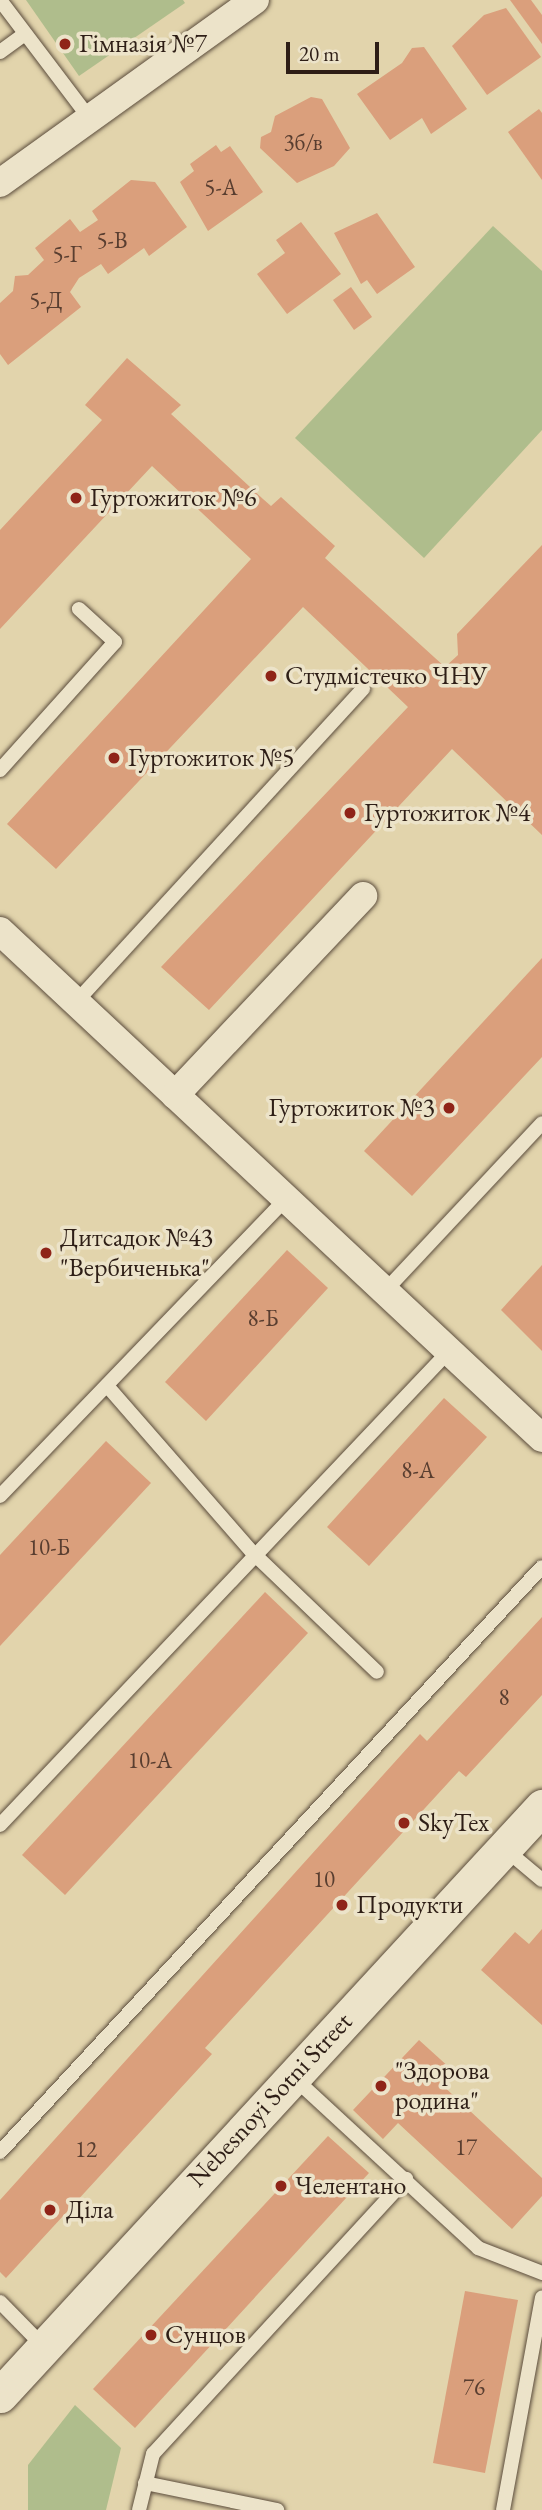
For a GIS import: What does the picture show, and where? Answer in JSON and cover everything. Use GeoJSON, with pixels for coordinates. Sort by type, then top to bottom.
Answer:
{"type":"FeatureCollection","features":[{"type":"Feature","properties":{"kind":"street"},"geometry":{"type":"LineString","coordinates":[[0,183],[90,119],[238,5]]}},
{"type":"Feature","properties":{"kind":"street"},"geometry":{"type":"LineString","coordinates":[[176,1095],[363,896]]}},
{"type":"Feature","properties":{"kind":"street"},"geometry":{"type":"LineString","coordinates":[[0,931],[542,1438]]}},
{"type":"Feature","properties":{"kind":"street","name":"Nebesnoyi Sotni Street"},"geometry":{"type":"LineString","coordinates":[[0,2395],[542,1807]]}},
{"type":"Feature","properties":{"kind":"lane"},"geometry":{"type":"LineString","coordinates":[[0,0],[90,119]]}},
{"type":"Feature","properties":{"kind":"lane"},"geometry":{"type":"LineString","coordinates":[[0,52],[25,34]]}},
{"type":"Feature","properties":{"kind":"lane"},"geometry":{"type":"LineString","coordinates":[[0,769],[115,642],[79,609]]}},
{"type":"Feature","properties":{"kind":"lane"},"geometry":{"type":"LineString","coordinates":[[76,1002],[363,689]]}},
{"type":"Feature","properties":{"kind":"lane"},"geometry":{"type":"LineString","coordinates":[[384,1292],[542,1123]]}},
{"type":"Feature","properties":{"kind":"lane"},"geometry":{"type":"LineString","coordinates":[[0,1496],[109,1388],[286,1199]]}},
{"type":"Feature","properties":{"kind":"lane"},"geometry":{"type":"LineString","coordinates":[[0,1825],[252,1552],[450,1350]]}},
{"type":"Feature","properties":{"kind":"lane"},"geometry":{"type":"LineString","coordinates":[[109,1388],[252,1552],[377,1672]]}},
{"type":"Feature","properties":{"kind":"lane"},"geometry":{"type":"LineString","coordinates":[[0,2152],[542,1567]]}},
{"type":"Feature","properties":{"kind":"lane"},"geometry":{"type":"LineString","coordinates":[[504,1848],[542,1880]]}},
{"type":"Feature","properties":{"kind":"lane"},"geometry":{"type":"LineString","coordinates":[[292,2076],[407,2179],[478,2248],[542,2273]]}},
{"type":"Feature","properties":{"kind":"lane"},"geometry":{"type":"LineString","coordinates":[[139,2510],[153,2454],[407,2179]]}},
{"type":"Feature","properties":{"kind":"lane"},"geometry":{"type":"LineString","coordinates":[[502,2510],[542,2298]]}},
{"type":"Feature","properties":{"kind":"lane"},"geometry":{"type":"LineString","coordinates":[[0,2302],[44,2347]]}},
{"type":"Feature","properties":{"kind":"lane"},"geometry":{"type":"LineString","coordinates":[[145,2483],[278,2510]]}},
{"type":"Feature","properties":{"kind":"green space"},"geometry":{"type":"Polygon","coordinates":[[[26,0],[183,0],[185,3],[79,76],[26,0]]]}},
{"type":"Feature","properties":{"kind":"green space"},"geometry":{"type":"Polygon","coordinates":[[[493,226],[542,271],[542,430],[424,558],[295,438],[493,226]]]}},
{"type":"Feature","properties":{"kind":"green space"},"geometry":{"type":"Polygon","coordinates":[[[75,2405],[121,2448],[106,2510],[28,2510],[28,2465],[75,2405]]]}},
{"type":"Feature","properties":{"kind":"building"},"geometry":{"type":"Polygon","coordinates":[[[510,0],[531,0],[542,15],[542,44],[510,0]]]}},
{"type":"Feature","properties":{"kind":"building"},"geometry":{"type":"Polygon","coordinates":[[[506,8],[541,57],[487,95],[452,46],[484,15],[506,8]]]}},
{"type":"Feature","properties":{"kind":"building"},"geometry":{"type":"Polygon","coordinates":[[[424,47],[467,109],[431,134],[422,118],[390,140],[357,94],[402,63],[412,48],[424,47]]]}},
{"type":"Feature","properties":{"kind":"building"},"geometry":{"type":"Polygon","coordinates":[[[311,97],[322,99],[350,148],[334,166],[297,183],[260,148],[261,137],[271,132],[275,116],[311,97]]]}},
{"type":"Feature","properties":{"kind":"building"},"geometry":{"type":"Polygon","coordinates":[[[539,109],[542,113],[542,180],[508,132],[539,109]]]}},
{"type":"Feature","properties":{"kind":"building"},"geometry":{"type":"Polygon","coordinates":[[[216,145],[221,152],[230,146],[263,192],[208,231],[180,182],[194,171],[190,164],[216,145]]]}},
{"type":"Feature","properties":{"kind":"building"},"geometry":{"type":"Polygon","coordinates":[[[131,180],[155,182],[187,227],[149,256],[144,248],[108,274],[101,264],[79,278],[70,292],[81,307],[8,365],[0,354],[0,303],[13,291],[15,276],[28,275],[44,260],[35,248],[70,219],[80,232],[98,220],[92,211],[131,180]]]}},
{"type":"Feature","properties":{"kind":"building"},"geometry":{"type":"Polygon","coordinates":[[[377,213],[415,267],[377,294],[367,280],[361,284],[334,233],[377,213]]]}},
{"type":"Feature","properties":{"kind":"building"},"geometry":{"type":"Polygon","coordinates":[[[301,222],[341,274],[287,314],[257,274],[285,253],[276,240],[301,222]]]}},
{"type":"Feature","properties":{"kind":"building"},"geometry":{"type":"Polygon","coordinates":[[[351,287],[372,317],[354,330],[333,300],[351,287]]]}},
{"type":"Feature","properties":{"kind":"building"},"geometry":{"type":"Polygon","coordinates":[[[127,358],[181,405],[171,414],[263,499],[271,506],[281,497],[335,546],[325,558],[445,667],[458,655],[457,634],[542,545],[542,835],[452,749],[209,1010],[161,967],[408,707],[303,607],[56,869],[7,824],[251,559],[152,466],[0,629],[0,530],[102,420],[85,405],[127,358]]]}},
{"type":"Feature","properties":{"kind":"building","name":"Гуртожиток №3"},"geometry":{"type":"Polygon","coordinates":[[[542,958],[542,1057],[412,1196],[364,1151],[542,958]]]}},
{"type":"Feature","properties":{"kind":"building"},"geometry":{"type":"Polygon","coordinates":[[[287,1250],[328,1288],[206,1421],[165,1382],[287,1250]]]}},
{"type":"Feature","properties":{"kind":"building"},"geometry":{"type":"Polygon","coordinates":[[[542,1265],[542,1351],[501,1310],[542,1265]]]}},
{"type":"Feature","properties":{"kind":"building"},"geometry":{"type":"Polygon","coordinates":[[[444,1398],[487,1437],[369,1566],[327,1527],[444,1398]]]}},
{"type":"Feature","properties":{"kind":"building"},"geometry":{"type":"Polygon","coordinates":[[[106,1441],[151,1483],[0,1646],[0,1555],[106,1441]]]}},
{"type":"Feature","properties":{"kind":"building"},"geometry":{"type":"Polygon","coordinates":[[[265,1592],[308,1633],[65,1895],[22,1855],[265,1592]]]}},
{"type":"Feature","properties":{"kind":"building"},"geometry":{"type":"Polygon","coordinates":[[[542,1617],[542,1695],[466,1777],[459,1771],[205,2048],[212,2054],[6,2278],[0,2272],[0,2200],[420,1734],[427,1741],[542,1617]]]}},
{"type":"Feature","properties":{"kind":"building"},"geometry":{"type":"Polygon","coordinates":[[[542,1929],[542,2025],[481,1970],[515,1932],[529,1944],[542,1929]]]}},
{"type":"Feature","properties":{"kind":"building"},"geometry":{"type":"Polygon","coordinates":[[[419,2040],[451,2069],[439,2082],[542,2178],[542,2196],[512,2229],[398,2123],[383,2139],[353,2110],[419,2040]]]}},
{"type":"Feature","properties":{"kind":"building"},"geometry":{"type":"Polygon","coordinates":[[[328,2136],[369,2173],[135,2428],[93,2389],[328,2136]]]}},
{"type":"Feature","properties":{"kind":"building"},"geometry":{"type":"Polygon","coordinates":[[[465,2291],[518,2300],[485,2473],[433,2463],[465,2291]]]}},
{"type":"Feature","properties":{"kind":"place","name":"Гімназія №7"},"geometry":{"type":"Point","coordinates":[65,44]}},
{"type":"Feature","properties":{"kind":"place","name":"Гуртожиток №6"},"geometry":{"type":"Point","coordinates":[76,498]}},
{"type":"Feature","properties":{"kind":"place","name":"Студмістечко ЧНУ"},"geometry":{"type":"Point","coordinates":[271,676]}},
{"type":"Feature","properties":{"kind":"place","name":"Гуртожиток №5"},"geometry":{"type":"Point","coordinates":[114,758]}},
{"type":"Feature","properties":{"kind":"place","name":"Гуртожиток №4"},"geometry":{"type":"Point","coordinates":[350,813]}},
{"type":"Feature","properties":{"kind":"place","name":"Гуртожиток №3"},"geometry":{"type":"Point","coordinates":[449,1108]}},
{"type":"Feature","properties":{"kind":"place","name":"Дитсадок №43 \"Вербиченька\""},"geometry":{"type":"Point","coordinates":[46,1253]}},
{"type":"Feature","properties":{"kind":"place","name":"SkyTex"},"geometry":{"type":"Point","coordinates":[404,1823]}},
{"type":"Feature","properties":{"kind":"place","name":"Продукти"},"geometry":{"type":"Point","coordinates":[342,1905]}},
{"type":"Feature","properties":{"kind":"place","name":"\"Здорова родина\""},"geometry":{"type":"Point","coordinates":[381,2086]}},
{"type":"Feature","properties":{"kind":"place","name":"Челентано"},"geometry":{"type":"Point","coordinates":[281,2186]}},
{"type":"Feature","properties":{"kind":"place","name":"Діла"},"geometry":{"type":"Point","coordinates":[50,2210]}},
{"type":"Feature","properties":{"kind":"place","name":"Сунцов"},"geometry":{"type":"Point","coordinates":[151,2335]}}]}
